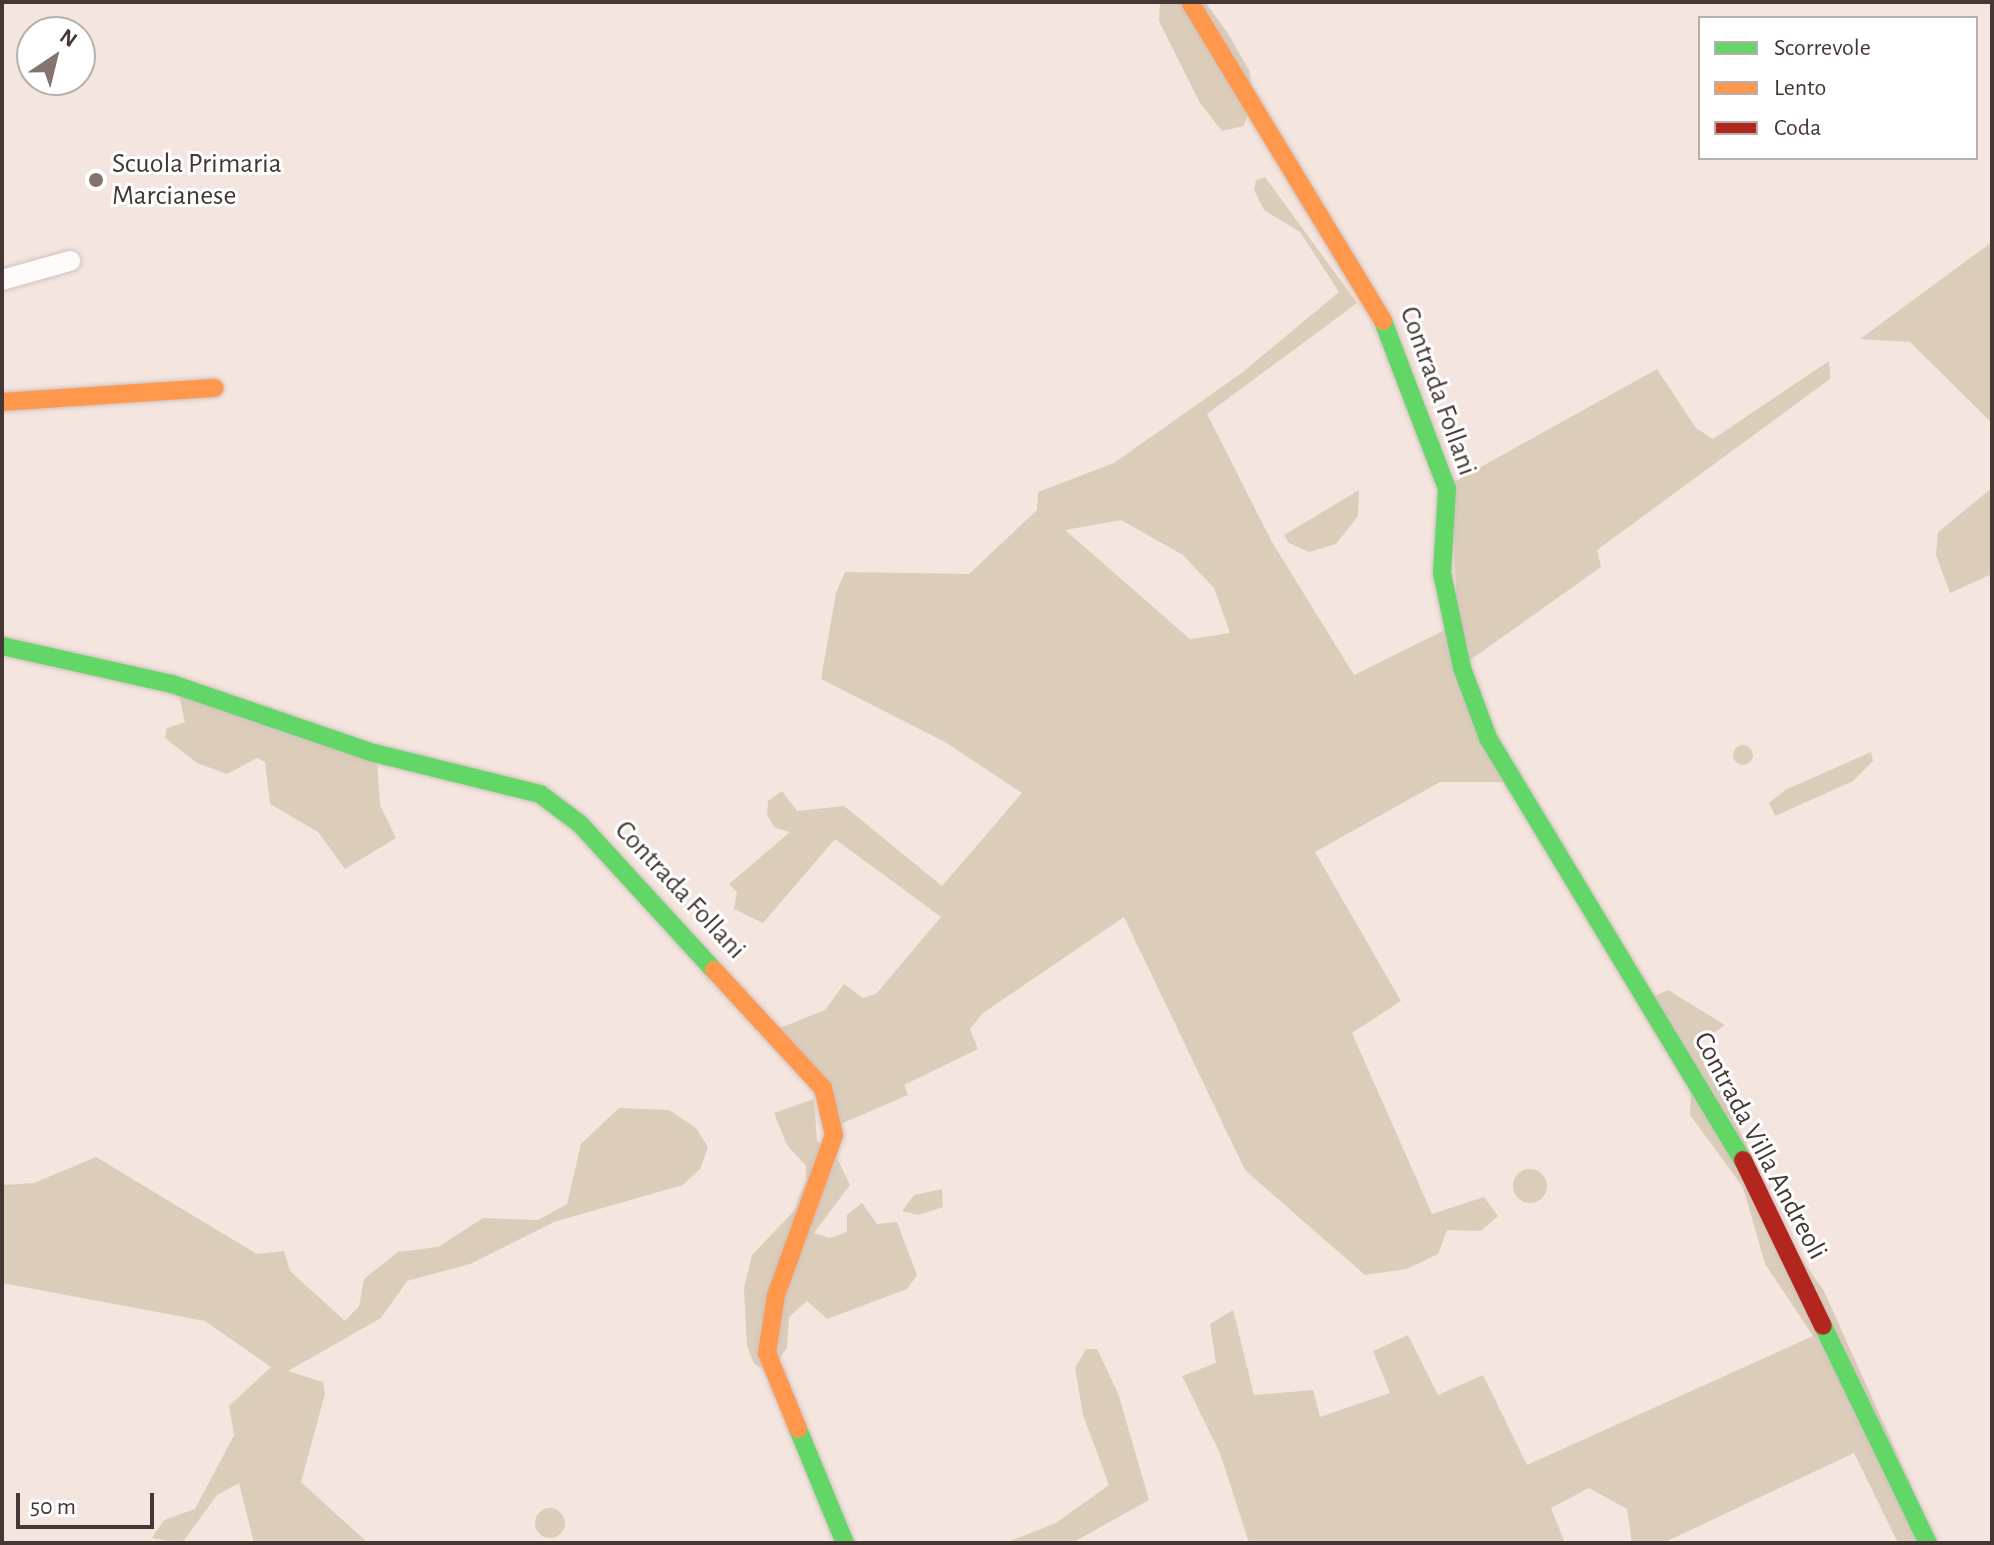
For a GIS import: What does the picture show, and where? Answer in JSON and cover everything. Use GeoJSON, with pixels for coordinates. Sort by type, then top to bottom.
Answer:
{"type":"FeatureCollection","features":[{"type":"Feature","properties":{"kind":"street","name":"Contrada Follani"},"geometry":{"type":"LineString","coordinates":[[1190,2],[1375,301],[1447,489],[1442,573],[1462,668],[1488,738],[1542,832]]}},
{"type":"Feature","properties":{"kind":"street"},"geometry":{"type":"LineString","coordinates":[[2,280],[70,261]]}},
{"type":"Feature","properties":{"kind":"street"},"geometry":{"type":"LineString","coordinates":[[2,402],[215,388]]}},
{"type":"Feature","properties":{"kind":"street","name":"Contrada Follani"},"geometry":{"type":"LineString","coordinates":[[2,646],[172,684],[374,753],[540,794],[580,824],[823,1088],[834,1135],[776,1295],[767,1353],[845,1543]]}},
{"type":"Feature","properties":{"kind":"street","name":"Contrada Villa Andreoli"},"geometry":{"type":"LineString","coordinates":[[1542,832],[1648,994],[1692,1081],[1743,1160],[1928,1543]]}},
{"type":"Feature","properties":{"kind":"shaded area"},"geometry":{"type":"Polygon","coordinates":[[[1160,2],[1205,2],[1227,32],[1249,70],[1253,95],[1244,126],[1222,131],[1200,103],[1159,21],[1160,2]]]}},
{"type":"Feature","properties":{"kind":"shaded area"},"geometry":{"type":"Polygon","coordinates":[[[1265,177],[1357,303],[1207,414],[1272,542],[1354,675],[1447,629],[1505,782],[1440,782],[1315,852],[1401,1001],[1352,1033],[1432,1214],[1484,1197],[1498,1216],[1481,1231],[1447,1230],[1438,1254],[1407,1269],[1365,1275],[1245,1170],[1124,917],[983,1013],[970,1029],[978,1049],[904,1085],[908,1095],[836,1126],[775,1030],[825,1010],[844,984],[863,998],[876,994],[941,917],[835,839],[763,923],[734,909],[737,892],[729,884],[790,832],[775,828],[767,815],[768,801],[782,791],[797,811],[844,806],[942,886],[1022,793],[945,742],[821,679],[836,593],[845,572],[969,574],[1037,510],[1038,492],[1114,463],[1243,372],[1339,292],[1300,232],[1264,210],[1254,190],[1256,180],[1265,177]],[[1121,520],[1065,530],[1190,639],[1230,633],[1214,588],[1183,555],[1121,520]]]}},
{"type":"Feature","properties":{"kind":"shaded area"},"geometry":{"type":"Polygon","coordinates":[[[1992,242],[1992,423],[1910,342],[1860,339],[1992,242]]]}},
{"type":"Feature","properties":{"kind":"shaded area"},"geometry":{"type":"Polygon","coordinates":[[[1829,361],[1830,379],[1597,550],[1601,567],[1466,663],[1457,621],[1452,483],[1657,369],[1696,428],[1713,439],[1829,361]]]}},
{"type":"Feature","properties":{"kind":"shaded area"},"geometry":{"type":"Polygon","coordinates":[[[1992,488],[1992,574],[1950,593],[1936,555],[1938,532],[1992,488]]]}},
{"type":"Feature","properties":{"kind":"shaded area"},"geometry":{"type":"Polygon","coordinates":[[[1359,490],[1358,516],[1336,544],[1309,552],[1289,543],[1284,535],[1359,490]]]}},
{"type":"Feature","properties":{"kind":"shaded area"},"geometry":{"type":"Polygon","coordinates":[[[177,687],[377,761],[380,805],[396,838],[345,869],[318,832],[270,804],[265,762],[257,758],[227,774],[197,763],[165,738],[167,728],[185,722],[177,687]]]}},
{"type":"Feature","properties":{"kind":"shaded area"},"geometry":{"type":"Polygon","coordinates":[[[1743,745],[1750,748],[1753,755],[1750,762],[1743,765],[1736,762],[1733,755],[1736,748],[1743,745]]]}},
{"type":"Feature","properties":{"kind":"shaded area"},"geometry":{"type":"Polygon","coordinates":[[[1871,752],[1873,761],[1853,781],[1775,816],[1769,803],[1785,790],[1871,752]]]}},
{"type":"Feature","properties":{"kind":"shaded area"},"geometry":{"type":"Polygon","coordinates":[[[1668,990],[1725,1025],[1698,1044],[1800,1257],[1824,1291],[1937,1543],[1898,1543],[1854,1453],[1663,1543],[1632,1543],[1627,1509],[1589,1488],[1551,1508],[1565,1543],[1249,1543],[1220,1453],[1182,1376],[1216,1363],[1210,1324],[1233,1310],[1254,1395],[1313,1390],[1320,1417],[1390,1393],[1373,1351],[1408,1335],[1438,1395],[1483,1375],[1527,1465],[1813,1336],[1765,1264],[1743,1187],[1690,1115],[1691,1086],[1655,996],[1668,990]]]}},
{"type":"Feature","properties":{"kind":"shaded area"},"geometry":{"type":"Polygon","coordinates":[[[814,1099],[817,1141],[837,1158],[850,1185],[814,1233],[830,1238],[847,1232],[847,1215],[862,1203],[877,1224],[897,1222],[917,1275],[907,1289],[827,1319],[807,1301],[789,1317],[787,1348],[770,1371],[754,1364],[747,1346],[744,1288],[752,1255],[794,1211],[806,1181],[806,1166],[787,1145],[774,1113],[814,1099]]]}},
{"type":"Feature","properties":{"kind":"shaded area"},"geometry":{"type":"Polygon","coordinates":[[[619,1108],[669,1110],[696,1128],[708,1147],[700,1169],[683,1185],[554,1222],[470,1264],[407,1281],[381,1318],[288,1371],[323,1382],[325,1394],[301,1482],[368,1543],[254,1543],[239,1483],[217,1495],[182,1543],[152,1538],[164,1520],[195,1509],[234,1435],[229,1406],[271,1367],[205,1321],[2,1283],[2,1185],[34,1183],[96,1157],[257,1254],[284,1251],[290,1271],[345,1321],[359,1306],[364,1279],[398,1252],[438,1247],[483,1218],[538,1220],[567,1204],[581,1144],[619,1108]]]}},
{"type":"Feature","properties":{"kind":"shaded area"},"geometry":{"type":"Polygon","coordinates":[[[1530,1169],[1542,1174],[1547,1186],[1542,1198],[1530,1203],[1518,1198],[1513,1186],[1518,1174],[1530,1169]]]}},
{"type":"Feature","properties":{"kind":"shaded area"},"geometry":{"type":"Polygon","coordinates":[[[942,1189],[943,1207],[918,1215],[902,1211],[914,1195],[942,1189]]]}},
{"type":"Feature","properties":{"kind":"shaded area"},"geometry":{"type":"Polygon","coordinates":[[[1086,1349],[1097,1349],[1118,1393],[1149,1500],[1072,1543],[1005,1543],[1056,1523],[1109,1485],[1083,1415],[1075,1368],[1086,1349]]]}},
{"type":"Feature","properties":{"kind":"shaded area"},"geometry":{"type":"Polygon","coordinates":[[[550,1508],[561,1512],[565,1523],[561,1534],[550,1538],[539,1534],[535,1523],[539,1512],[550,1508]]]}},
{"type":"Feature","properties":{"kind":"traffic: fast"},"geometry":{"type":"LineString","coordinates":[[1383,321],[1447,489],[1442,573],[1462,668],[1488,738],[1743,1160]]}},
{"type":"Feature","properties":{"kind":"traffic: fast"},"geometry":{"type":"LineString","coordinates":[[2,646],[172,684],[374,753],[540,794],[580,824],[714,970]]}},
{"type":"Feature","properties":{"kind":"traffic: fast"},"geometry":{"type":"LineString","coordinates":[[1823,1326],[1928,1543]]}},
{"type":"Feature","properties":{"kind":"traffic: fast"},"geometry":{"type":"LineString","coordinates":[[798,1429],[845,1543]]}},
{"type":"Feature","properties":{"kind":"traffic: slow"},"geometry":{"type":"LineString","coordinates":[[1190,2],[1383,321]]}},
{"type":"Feature","properties":{"kind":"traffic: slow"},"geometry":{"type":"LineString","coordinates":[[2,402],[215,388]]}},
{"type":"Feature","properties":{"kind":"traffic: slow"},"geometry":{"type":"LineString","coordinates":[[714,970],[823,1088],[834,1135],[776,1295],[767,1353],[798,1429]]}},
{"type":"Feature","properties":{"kind":"traffic: jam"},"geometry":{"type":"LineString","coordinates":[[1743,1160],[1823,1326]]}},
{"type":"Feature","properties":{"kind":"place","name":"Scuola Primaria Marcianese"},"geometry":{"type":"Point","coordinates":[96,180]}}]}
